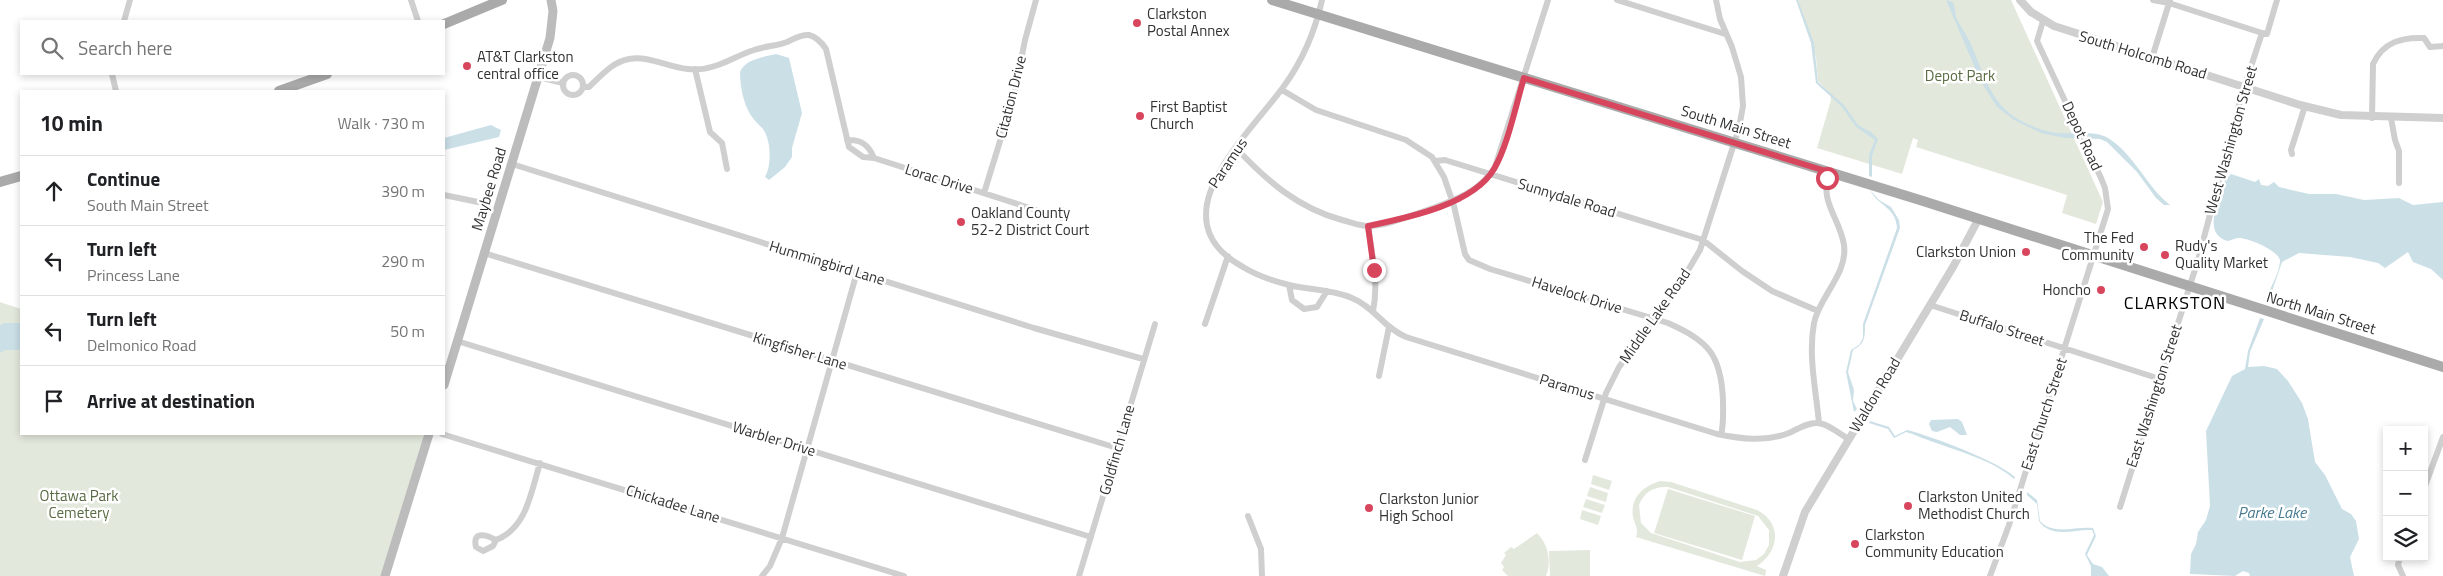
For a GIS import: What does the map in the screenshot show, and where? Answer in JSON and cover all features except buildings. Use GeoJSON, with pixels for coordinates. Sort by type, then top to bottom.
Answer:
{"type":"FeatureCollection","features":[{"type":"Feature","properties":{"kind":"main road"},"geometry":{"type":"LineString","coordinates":[[445,24],[502,0]]}},
{"type":"Feature","properties":{"kind":"main road","name":"Maybee Road"},"geometry":{"type":"LineString","coordinates":[[445,381],[552,30],[551,0]]}},
{"type":"Feature","properties":{"kind":"main road","name":"South Main Street"},"geometry":{"type":"LineString","coordinates":[[1272,0],[1979,218],[2190,286]]}},
{"type":"Feature","properties":{"kind":"main road"},"geometry":{"type":"LineString","coordinates":[[282,90],[324,75]]}},
{"type":"Feature","properties":{"kind":"main road"},"geometry":{"type":"LineString","coordinates":[[0,182],[20,176]]}},
{"type":"Feature","properties":{"kind":"main road","name":"North Main Street"},"geometry":{"type":"LineString","coordinates":[[2190,286],[2443,368]]}},
{"type":"Feature","properties":{"kind":"main road"},"geometry":{"type":"LineString","coordinates":[[385,576],[429,435]]}},
{"type":"Feature","properties":{"kind":"street"},"geometry":{"type":"LineString","coordinates":[[124,20],[130,0]]}},
{"type":"Feature","properties":{"kind":"street"},"geometry":{"type":"LineString","coordinates":[[410,0],[418,20]]}},
{"type":"Feature","properties":{"kind":"street","name":"Citation Drive"},"geometry":{"type":"LineString","coordinates":[[984,193],[1014,96],[1036,0]]}},
{"type":"Feature","properties":{"kind":"street"},"geometry":{"type":"LineString","coordinates":[[1319,14],[1322,0]]}},
{"type":"Feature","properties":{"kind":"street"},"geometry":{"type":"LineString","coordinates":[[1236,149],[1257,170],[1297,202],[1322,214],[1368,226],[1403,218],[1453,202],[1475,188],[1491,174],[1500,156],[1548,0]]}},
{"type":"Feature","properties":{"kind":"street"},"geometry":{"type":"LineString","coordinates":[[1617,0],[1725,34]]}},
{"type":"Feature","properties":{"kind":"street","name":"Middle Lake Road"},"geometry":{"type":"LineString","coordinates":[[1585,460],[1604,398],[1624,359],[1687,274],[1703,240],[1734,142],[1743,106],[1741,77],[1732,47],[1725,34],[1716,0]]}},
{"type":"Feature","properties":{"kind":"street"},"geometry":{"type":"LineString","coordinates":[[2020,0],[2043,21]]}},
{"type":"Feature","properties":{"kind":"street"},"geometry":{"type":"LineString","coordinates":[[2153,0],[2170,2],[2262,33]]}},
{"type":"Feature","properties":{"kind":"street","name":"West Washington Street"},"geometry":{"type":"LineString","coordinates":[[2190,286],[2245,86],[2262,33],[2267,34],[2277,0]]}},
{"type":"Feature","properties":{"kind":"street"},"geometry":{"type":"LineString","coordinates":[[2152,58],[2170,2]]}},
{"type":"Feature","properties":{"kind":"street","name":"Paramus"},"geometry":{"type":"LineString","coordinates":[[1319,14],[1305,51],[1282,90],[1236,149],[1214,180],[1208,192],[1205,212],[1207,227],[1215,242],[1228,256],[1255,273],[1289,285],[1351,297],[1374,310],[1389,327],[1406,337],[1722,435],[1742,439],[1763,439],[1789,433],[1812,423],[1819,423]]}},
{"type":"Feature","properties":{"kind":"street","name":"South Holcomb Road"},"geometry":{"type":"LineString","coordinates":[[2043,21],[2075,34],[2305,106],[2341,115],[2372,118],[2443,118]]}},
{"type":"Feature","properties":{"kind":"street","name":"Depot Road"},"geometry":{"type":"LineString","coordinates":[[2043,21],[2037,41],[2105,188],[2108,210],[2094,256]]}},
{"type":"Feature","properties":{"kind":"street"},"geometry":{"type":"LineString","coordinates":[[583,87],[589,87],[610,68],[631,59],[641,58],[671,67],[695,69],[713,67],[753,50],[786,43],[803,35],[816,37],[826,49],[846,140],[862,142],[871,150],[874,158]]}},
{"type":"Feature","properties":{"kind":"street"},"geometry":{"type":"LineString","coordinates":[[2372,118],[2373,64],[2377,56],[2392,42],[2406,38],[2424,38],[2430,47],[2443,46]]}},
{"type":"Feature","properties":{"kind":"street"},"geometry":{"type":"LineString","coordinates":[[695,69],[710,132],[722,144],[727,169]]}},
{"type":"Feature","properties":{"kind":"street"},"geometry":{"type":"LineString","coordinates":[[112,75],[116,90]]}},
{"type":"Feature","properties":{"kind":"street"},"geometry":{"type":"LineString","coordinates":[[575,75],[581,79],[583,87],[578,93],[571,94],[565,90],[564,83],[568,76],[575,75]]}},
{"type":"Feature","properties":{"kind":"street"},"geometry":{"type":"LineString","coordinates":[[538,77],[564,83]]}},
{"type":"Feature","properties":{"kind":"street","name":"Sunnydale Road"},"geometry":{"type":"LineString","coordinates":[[1282,90],[1327,114],[1406,140],[1435,161],[1445,160],[1703,240],[1772,292],[1818,311]]}},
{"type":"Feature","properties":{"kind":"street"},"geometry":{"type":"LineString","coordinates":[[2292,154],[2305,106]]}},
{"type":"Feature","properties":{"kind":"street"},"geometry":{"type":"LineString","coordinates":[[2391,118],[2399,151],[2399,183]]}},
{"type":"Feature","properties":{"kind":"street","name":"Lorac Drive"},"geometry":{"type":"LineString","coordinates":[[846,140],[849,147],[863,157],[874,158],[1061,218]]}},
{"type":"Feature","properties":{"kind":"street"},"geometry":{"type":"LineString","coordinates":[[1435,161],[1444,177],[1453,202]]}},
{"type":"Feature","properties":{"kind":"street","name":"Hummingbird Lane"},"geometry":{"type":"LineString","coordinates":[[512,164],[1026,326],[1142,359]]}},
{"type":"Feature","properties":{"kind":"street"},"geometry":{"type":"LineString","coordinates":[[1829,172],[1826,183],[1827,200],[1840,234],[1844,254],[1838,274],[1814,322],[1812,351],[1819,423],[1848,439]]}},
{"type":"Feature","properties":{"kind":"street"},"geometry":{"type":"LineString","coordinates":[[445,194],[478,202]]}},
{"type":"Feature","properties":{"kind":"street","name":"Havelock Drive"},"geometry":{"type":"LineString","coordinates":[[1453,202],[1462,248],[1469,260],[1490,269],[1654,318],[1691,334],[1705,344],[1713,354],[1719,368],[1722,385],[1724,426],[1722,435]]}},
{"type":"Feature","properties":{"kind":"street","name":"Waldon Road"},"geometry":{"type":"LineString","coordinates":[[1783,576],[1806,512],[1974,231],[1979,218]]}},
{"type":"Feature","properties":{"kind":"street"},"geometry":{"type":"LineString","coordinates":[[1368,226],[1374,270],[1376,298],[1374,310]]}},
{"type":"Feature","properties":{"kind":"street","name":"Kingfisher Lane"},"geometry":{"type":"LineString","coordinates":[[484,253],[1117,448]]}},
{"type":"Feature","properties":{"kind":"street"},"geometry":{"type":"LineString","coordinates":[[1205,324],[1228,256]]}},
{"type":"Feature","properties":{"kind":"street","name":"East Church Street"},"geometry":{"type":"LineString","coordinates":[[1991,574],[2094,256]]}},
{"type":"Feature","properties":{"kind":"street"},"geometry":{"type":"LineString","coordinates":[[762,576],[776,553],[782,538],[857,272]]}},
{"type":"Feature","properties":{"kind":"street"},"geometry":{"type":"LineString","coordinates":[[1289,285],[1292,300],[1304,309],[1317,307],[1327,291]]}},
{"type":"Feature","properties":{"kind":"street","name":"East Washington Street"},"geometry":{"type":"LineString","coordinates":[[2120,507],[2190,286]]}},
{"type":"Feature","properties":{"kind":"street","name":"Buffalo Street"},"geometry":{"type":"LineString","coordinates":[[1930,305],[2160,379]]}},
{"type":"Feature","properties":{"kind":"street","name":"Goldfinch Lane"},"geometry":{"type":"LineString","coordinates":[[1079,576],[1142,359],[1155,324]]}},
{"type":"Feature","properties":{"kind":"street"},"geometry":{"type":"LineString","coordinates":[[1379,376],[1389,327]]}},
{"type":"Feature","properties":{"kind":"street","name":"Warbler Drive"},"geometry":{"type":"LineString","coordinates":[[457,342],[1091,538]]}},
{"type":"Feature","properties":{"kind":"street","name":"Chickadee Lane"},"geometry":{"type":"LineString","coordinates":[[445,435],[904,576]]}},
{"type":"Feature","properties":{"kind":"street"},"geometry":{"type":"LineString","coordinates":[[2428,479],[2443,436]]}},
{"type":"Feature","properties":{"kind":"street"},"geometry":{"type":"LineString","coordinates":[[496,540],[508,535],[520,520],[540,463]]}},
{"type":"Feature","properties":{"kind":"street"},"geometry":{"type":"LineString","coordinates":[[1248,516],[1261,550],[1262,576]]}},
{"type":"Feature","properties":{"kind":"street"},"geometry":{"type":"LineString","coordinates":[[2399,561],[2398,565],[2403,576]]}},
{"type":"Feature","properties":{"kind":"green space","name":"Depot Park"},"geometry":{"type":"Polygon","coordinates":[[[1798,0],[2011,0],[2103,202],[2096,224],[2062,213],[2067,195],[1916,147],[1918,140],[1913,138],[1902,174],[1817,148],[1831,100],[1830,93],[1818,81],[1816,57],[1798,0]]]}},
{"type":"Feature","properties":{"kind":"green space","name":"Ottawa Park Cemetery"},"geometry":{"type":"Polygon","coordinates":[[[0,302],[20,309],[20,435],[426,436],[382,576],[0,576],[0,302]]]}},
{"type":"Feature","properties":{"kind":"green space"},"geometry":{"type":"Polygon","coordinates":[[[1593,475],[1612,481],[1609,490],[1591,484],[1593,475]]]}},
{"type":"Feature","properties":{"kind":"green space"},"geometry":{"type":"Polygon","coordinates":[[[1660,481],[1671,482],[1757,510],[1765,516],[1771,522],[1775,538],[1774,546],[1770,553],[1757,566],[1766,570],[1765,576],[1636,537],[1637,529],[1633,517],[1634,504],[1639,494],[1660,481]],[[1668,487],[1650,491],[1639,505],[1641,523],[1651,533],[1740,562],[1756,560],[1764,554],[1769,545],[1769,530],[1758,516],[1668,487]]]}},
{"type":"Feature","properties":{"kind":"green space"},"geometry":{"type":"Polygon","coordinates":[[[1590,487],[1608,493],[1606,502],[1587,496],[1590,487]]]}},
{"type":"Feature","properties":{"kind":"green space"},"geometry":{"type":"Polygon","coordinates":[[[1668,489],[1755,516],[1742,560],[1654,533],[1668,489]]]}},
{"type":"Feature","properties":{"kind":"green space"},"geometry":{"type":"Polygon","coordinates":[[[1586,499],[1605,505],[1602,513],[1583,507],[1586,499]]]}},
{"type":"Feature","properties":{"kind":"green space"},"geometry":{"type":"Polygon","coordinates":[[[1582,510],[1601,516],[1598,525],[1580,519],[1582,510]]]}},
{"type":"Feature","properties":{"kind":"green space"},"geometry":{"type":"Polygon","coordinates":[[[1537,533],[1544,542],[1548,553],[1549,564],[1546,576],[1508,576],[1502,570],[1504,567],[1501,563],[1506,555],[1504,553],[1511,547],[1514,549],[1537,533]]]}},
{"type":"Feature","properties":{"kind":"green space"},"geometry":{"type":"Polygon","coordinates":[[[1590,550],[1590,576],[1550,576],[1549,551],[1590,550]]]}},
{"type":"Feature","properties":{"kind":"water"},"geometry":{"type":"Polygon","coordinates":[[[1796,0],[1798,0],[1814,43],[1818,82],[1844,105],[1858,125],[1871,132],[1878,139],[1872,156],[1872,177],[1869,176],[1869,155],[1875,140],[1856,127],[1842,107],[1816,83],[1811,43],[1796,0]]]}},
{"type":"Feature","properties":{"kind":"water"},"geometry":{"type":"Polygon","coordinates":[[[1946,0],[1953,2],[1956,17],[1971,44],[1990,88],[2006,110],[2032,126],[2051,132],[2088,133],[2108,138],[2126,153],[2154,189],[2170,205],[2164,205],[2156,198],[2137,172],[2107,142],[2100,139],[2065,138],[2041,133],[2014,120],[1997,107],[1981,82],[1946,0]]]}},
{"type":"Feature","properties":{"kind":"water"},"geometry":{"type":"Polygon","coordinates":[[[776,54],[789,58],[802,113],[792,148],[792,157],[785,167],[769,180],[765,177],[770,159],[768,139],[745,104],[740,72],[750,61],[776,54]]]}},
{"type":"Feature","properties":{"kind":"water"},"geometry":{"type":"Polygon","coordinates":[[[491,125],[501,130],[499,137],[445,150],[445,138],[491,125]]]}},
{"type":"Feature","properties":{"kind":"water"},"geometry":{"type":"Polygon","coordinates":[[[2231,174],[2255,182],[2259,179],[2261,185],[2268,186],[2274,182],[2279,187],[2309,194],[2336,194],[2364,200],[2399,198],[2413,205],[2443,202],[2443,280],[2431,269],[2413,262],[2408,252],[2385,268],[2378,263],[2350,257],[2299,253],[2282,262],[2268,303],[2265,302],[2278,271],[2279,257],[2262,245],[2242,238],[2227,241],[2219,237],[2215,231],[2214,214],[2225,180],[2231,174]]]}},
{"type":"Feature","properties":{"kind":"water"},"geometry":{"type":"Polygon","coordinates":[[[1870,190],[1879,200],[1891,207],[1899,220],[1900,228],[1865,325],[1864,340],[1860,345],[1853,350],[1848,372],[1854,390],[1853,401],[1857,409],[1854,412],[1846,372],[1851,350],[1859,345],[1863,338],[1863,324],[1897,228],[1893,215],[1877,200],[1870,190]]]}},
{"type":"Feature","properties":{"kind":"water","name":"Parke Lake"},"geometry":{"type":"Polygon","coordinates":[[[2260,318],[2264,319],[2250,352],[2248,367],[2264,366],[2277,369],[2288,381],[2302,403],[2308,419],[2315,462],[2325,475],[2342,509],[2351,514],[2356,521],[2359,539],[2350,557],[2354,576],[2250,576],[2249,573],[2243,571],[2235,576],[2190,574],[2191,554],[2196,544],[2198,532],[2206,520],[2210,506],[2206,431],[2232,376],[2245,369],[2248,351],[2260,318]]]}},
{"type":"Feature","properties":{"kind":"water"},"geometry":{"type":"Polygon","coordinates":[[[4,323],[20,323],[20,350],[5,350],[0,353],[0,325],[4,323]]]}},
{"type":"Feature","properties":{"kind":"water"},"geometry":{"type":"Polygon","coordinates":[[[1958,419],[1962,422],[1967,435],[1960,435],[1950,427],[1937,432],[1932,431],[1929,424],[1931,420],[1958,419]]]}},
{"type":"Feature","properties":{"kind":"water"},"geometry":{"type":"Polygon","coordinates":[[[1870,421],[1889,427],[1895,436],[1907,430],[1947,443],[1994,464],[2015,477],[2014,479],[1996,466],[1973,456],[1906,432],[1894,438],[1888,429],[1869,423],[1870,421]]]}},
{"type":"Feature","properties":{"kind":"water"},"geometry":{"type":"Polygon","coordinates":[[[2027,492],[2037,500],[2040,521],[2046,526],[2058,529],[2093,528],[2096,536],[2087,555],[2093,564],[2102,567],[2109,576],[2091,576],[2091,566],[2085,554],[2094,535],[2092,530],[2064,532],[2044,527],[2039,521],[2037,504],[2027,495],[2027,492]]]}},
{"type":"Feature","properties":{"kind":"place","name":"Clarkston Postal Annex"},"geometry":{"type":"Point","coordinates":[1137,23]}},
{"type":"Feature","properties":{"kind":"place","name":"AT&T Clarkston central office"},"geometry":{"type":"Point","coordinates":[467,66]}},
{"type":"Feature","properties":{"kind":"place","name":"First Baptist Church"},"geometry":{"type":"Point","coordinates":[1140,116]}},
{"type":"Feature","properties":{"kind":"place","name":"Oakland County 52-2 District Court"},"geometry":{"type":"Point","coordinates":[961,222]}},
{"type":"Feature","properties":{"kind":"place","name":"The Fed Community"},"geometry":{"type":"Point","coordinates":[2144,247]}},
{"type":"Feature","properties":{"kind":"place","name":"Clarkston Union"},"geometry":{"type":"Point","coordinates":[2026,252]}},
{"type":"Feature","properties":{"kind":"place","name":"Rudy's Quality Market"},"geometry":{"type":"Point","coordinates":[2165,255]}},
{"type":"Feature","properties":{"kind":"place","name":"Honcho"},"geometry":{"type":"Point","coordinates":[2101,290]}},
{"type":"Feature","properties":{"kind":"place","name":"Clarkston United Methodist Church"},"geometry":{"type":"Point","coordinates":[1908,506]}},
{"type":"Feature","properties":{"kind":"place","name":"Clarkston Junior High School"},"geometry":{"type":"Point","coordinates":[1369,508]}},
{"type":"Feature","properties":{"kind":"place","name":"Clarkston Community Education"},"geometry":{"type":"Point","coordinates":[1855,544]}},
{"type":"Feature","properties":{"kind":"district","name":"CLARKSTON"},"geometry":{"type":"Point","coordinates":[2175,303]}},
{"type":"Feature","properties":{"kind":"route"},"geometry":{"type":"LineString","coordinates":[[1374,270],[1368,226],[1396,220],[1453,202],[1468,193],[1491,174],[1500,156],[1524,78],[1829,172],[1827,178]]}}]}
